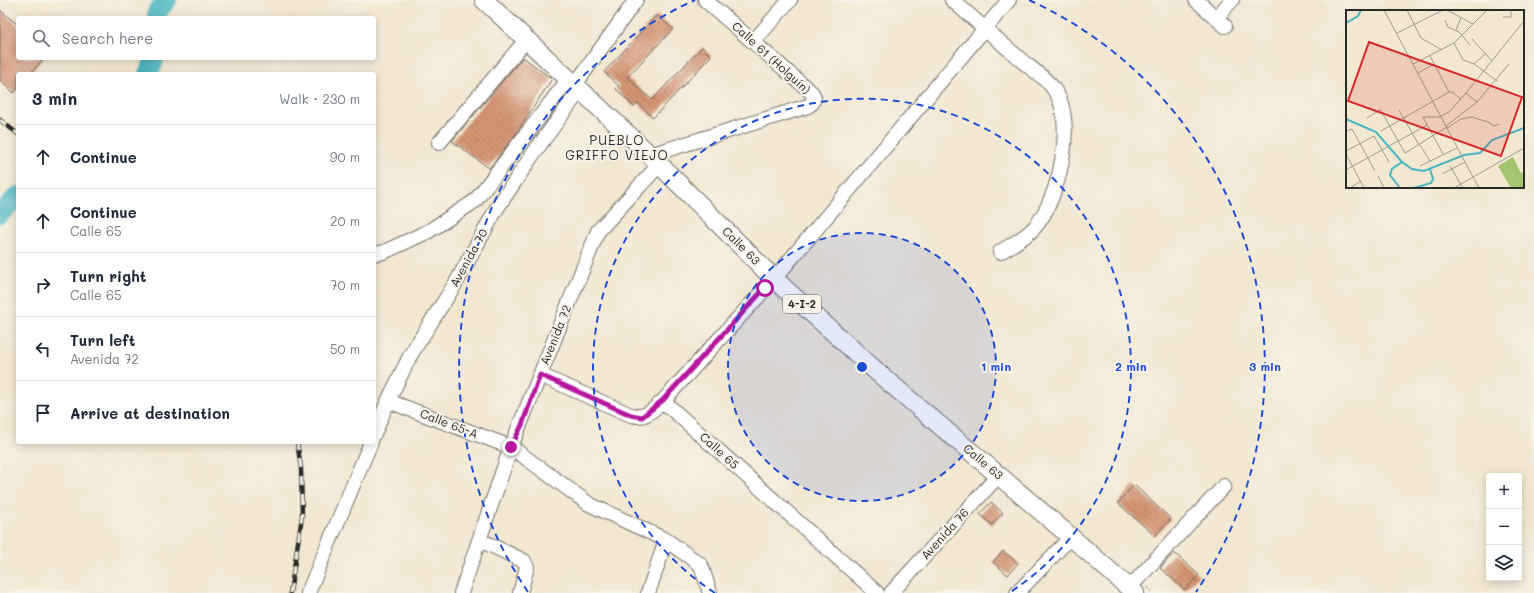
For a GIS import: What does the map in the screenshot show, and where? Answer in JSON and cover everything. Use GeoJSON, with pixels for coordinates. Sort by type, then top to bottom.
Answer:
{"type":"FeatureCollection","features":[{"type":"Feature","properties":{"kind":"main road","name":"Calle 63"},"geometry":{"type":"LineString","coordinates":[[484,0],[655,159],[774,279],[884,378],[1132,590]]}},
{"type":"Feature","properties":{"kind":"street"},"geometry":{"type":"LineString","coordinates":[[376,254],[384,252],[429,231],[475,201],[574,85],[636,0]]}},
{"type":"Feature","properties":{"kind":"street","name":"Calle 61 (Holguín)"},"geometry":{"type":"LineString","coordinates":[[705,0],[812,94],[814,98],[812,103]]}},
{"type":"Feature","properties":{"kind":"street"},"geometry":{"type":"LineString","coordinates":[[753,42],[790,0]]}},
{"type":"Feature","properties":{"kind":"street"},"geometry":{"type":"LineString","coordinates":[[952,0],[1053,87],[1064,107],[1065,118],[1060,167],[1055,191],[1046,212],[1034,228],[1000,252]]}},
{"type":"Feature","properties":{"kind":"street"},"geometry":{"type":"LineString","coordinates":[[540,375],[637,416],[642,417],[648,414],[663,400],[774,279],[1009,0]]}},
{"type":"Feature","properties":{"kind":"street"},"geometry":{"type":"LineString","coordinates":[[1196,0],[1221,22],[1232,0]]}},
{"type":"Feature","properties":{"kind":"street"},"geometry":{"type":"LineString","coordinates":[[439,143],[526,40]]}},
{"type":"Feature","properties":{"kind":"street","name":"Avenida 70"},"geometry":{"type":"LineString","coordinates":[[376,429],[411,354],[457,282],[497,208],[533,154],[574,85]]}},
{"type":"Feature","properties":{"kind":"street","name":"Avenida 72"},"geometry":{"type":"LineString","coordinates":[[461,593],[511,447],[522,425],[540,375],[598,231],[655,159],[808,106],[812,103]]}},
{"type":"Feature","properties":{"kind":"street","name":"Calle 65"},"geometry":{"type":"LineString","coordinates":[[663,400],[877,593]]}},
{"type":"Feature","properties":{"kind":"street","name":"Calle 65-A"},"geometry":{"type":"LineString","coordinates":[[388,401],[511,447],[589,504],[666,540],[701,565],[710,593]]}},
{"type":"Feature","properties":{"kind":"street"},"geometry":{"type":"LineString","coordinates":[[308,593],[370,444]]}},
{"type":"Feature","properties":{"kind":"street","name":"Avenida 76"},"geometry":{"type":"LineString","coordinates":[[891,593],[999,475]]}},
{"type":"Feature","properties":{"kind":"street"},"geometry":{"type":"LineString","coordinates":[[1132,590],[1224,486]]}},
{"type":"Feature","properties":{"kind":"street"},"geometry":{"type":"LineString","coordinates":[[1017,593],[1071,537]]}},
{"type":"Feature","properties":{"kind":"street"},"geometry":{"type":"LineString","coordinates":[[480,540],[524,561],[527,567],[520,593]]}},
{"type":"Feature","properties":{"kind":"street"},"geometry":{"type":"LineString","coordinates":[[648,593],[666,540]]}},
{"type":"Feature","properties":{"kind":"building"},"geometry":{"type":"Polygon","coordinates":[[[0,10],[16,23],[16,60],[42,60],[32,72],[16,72],[16,90],[14,93],[0,81],[0,10]]]}},
{"type":"Feature","properties":{"kind":"building"},"geometry":{"type":"Polygon","coordinates":[[[657,15],[673,29],[627,77],[652,100],[702,47],[711,56],[653,118],[638,103],[634,107],[616,89],[619,86],[604,72],[657,15]]]}},
{"type":"Feature","properties":{"kind":"building"},"geometry":{"type":"Polygon","coordinates":[[[523,57],[552,79],[513,138],[489,168],[452,141],[523,57]]]}},
{"type":"Feature","properties":{"kind":"building"},"geometry":{"type":"Polygon","coordinates":[[[1134,485],[1171,519],[1155,536],[1118,503],[1134,485]]]}},
{"type":"Feature","properties":{"kind":"building"},"geometry":{"type":"Polygon","coordinates":[[[991,502],[1003,513],[992,525],[980,514],[991,502]]]}},
{"type":"Feature","properties":{"kind":"building"},"geometry":{"type":"Polygon","coordinates":[[[1003,551],[1018,563],[1008,575],[993,562],[1003,551]]]}},
{"type":"Feature","properties":{"kind":"building"},"geometry":{"type":"Polygon","coordinates":[[[1174,553],[1199,575],[1185,590],[1160,568],[1174,553]]]}},
{"type":"Feature","properties":{"kind":"waterway"},"geometry":{"type":"LineString","coordinates":[[157,16],[157,12],[167,0]]}},
{"type":"Feature","properties":{"kind":"waterway"},"geometry":{"type":"LineString","coordinates":[[149,72],[154,60]]}},
{"type":"Feature","properties":{"kind":"waterway"},"geometry":{"type":"LineString","coordinates":[[0,214],[16,198]]}},
{"type":"Feature","properties":{"kind":"railway"},"geometry":{"type":"LineString","coordinates":[[0,120],[16,132]]}},
{"type":"Feature","properties":{"kind":"railway"},"geometry":{"type":"LineString","coordinates":[[290,593],[302,517],[301,468],[297,444]]}},
{"type":"Feature","properties":{"kind":"district","name":"PUEBLO GRIFFO VIEJO"},"geometry":{"type":"Point","coordinates":[617,148]}},
{"type":"Feature","properties":{"kind":"route"},"geometry":{"type":"LineString","coordinates":[[511,447],[522,425],[540,375],[631,415],[642,417],[648,414],[663,400],[765,288]]}}]}
